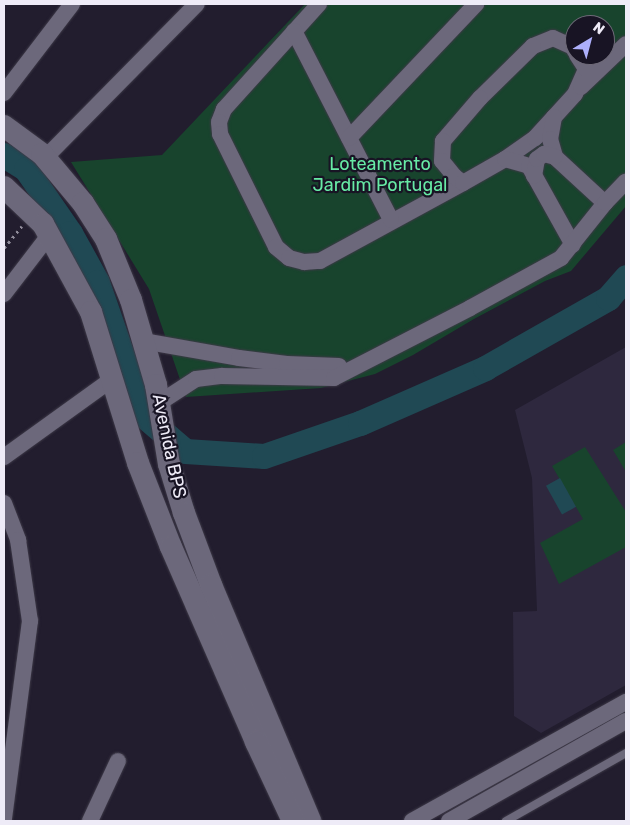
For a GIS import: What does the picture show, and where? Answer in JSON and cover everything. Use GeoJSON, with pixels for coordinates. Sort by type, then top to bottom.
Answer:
{"type":"FeatureCollection","features":[{"type":"Feature","properties":{"kind":"main road","name":"Avenida BPS"},"geometry":{"type":"LineString","coordinates":[[4,126],[51,152],[106,239],[131,300],[143,341],[160,409],[169,464],[184,513],[211,585],[310,821]]}},
{"type":"Feature","properties":{"kind":"main road","name":"Avenida BPS"},"geometry":{"type":"LineString","coordinates":[[4,187],[43,224],[50,234],[91,312],[138,464],[171,547],[256,742],[293,821]]}},
{"type":"Feature","properties":{"kind":"street"},"geometry":{"type":"LineString","coordinates":[[4,93],[72,4]]}},
{"type":"Feature","properties":{"kind":"street"},"geometry":{"type":"LineString","coordinates":[[51,152],[197,4]]}},
{"type":"Feature","properties":{"kind":"street"},"geometry":{"type":"LineString","coordinates":[[318,4],[224,109],[219,122],[220,134],[276,247],[289,258],[304,262],[320,261],[391,220],[505,159],[535,138],[575,94],[626,44]]}},
{"type":"Feature","properties":{"kind":"street"},"geometry":{"type":"LineString","coordinates":[[349,138],[476,4]]}},
{"type":"Feature","properties":{"kind":"street"},"geometry":{"type":"LineString","coordinates":[[294,31],[391,220]]}},
{"type":"Feature","properties":{"kind":"street"},"geometry":{"type":"LineString","coordinates":[[463,183],[442,161],[444,141],[458,122],[533,46],[553,38],[565,43]]}},
{"type":"Feature","properties":{"kind":"street"},"geometry":{"type":"LineString","coordinates":[[575,94],[586,69],[583,65]]}},
{"type":"Feature","properties":{"kind":"street"},"geometry":{"type":"LineString","coordinates":[[554,117],[550,139],[555,157]]}},
{"type":"Feature","properties":{"kind":"street"},"geometry":{"type":"LineString","coordinates":[[534,176],[537,159],[544,154],[555,157],[605,202]]}},
{"type":"Feature","properties":{"kind":"street"},"geometry":{"type":"LineString","coordinates":[[505,159],[518,161],[529,166],[572,244]]}},
{"type":"Feature","properties":{"kind":"street"},"geometry":{"type":"LineString","coordinates":[[160,409],[196,379],[222,376],[334,378],[470,308],[561,258],[605,202],[626,181]]}},
{"type":"Feature","properties":{"kind":"street"},"geometry":{"type":"LineString","coordinates":[[4,294],[50,234]]}},
{"type":"Feature","properties":{"kind":"street"},"geometry":{"type":"LineString","coordinates":[[143,341],[239,358],[333,367],[370,359]]}},
{"type":"Feature","properties":{"kind":"street"},"geometry":{"type":"LineString","coordinates":[[192,349],[200,364],[196,379]]}},
{"type":"Feature","properties":{"kind":"street"},"geometry":{"type":"LineString","coordinates":[[4,457],[112,379]]}},
{"type":"Feature","properties":{"kind":"street"},"geometry":{"type":"LineString","coordinates":[[4,504],[18,540],[30,621],[4,819]]}},
{"type":"Feature","properties":{"kind":"street"},"geometry":{"type":"LineString","coordinates":[[412,821],[626,702]]}},
{"type":"Feature","properties":{"kind":"street"},"geometry":{"type":"LineString","coordinates":[[449,821],[626,721]]}},
{"type":"Feature","properties":{"kind":"street"},"geometry":{"type":"LineString","coordinates":[[90,821],[118,761]]}},
{"type":"Feature","properties":{"kind":"lane"},"geometry":{"type":"LineString","coordinates":[[506,821],[626,753]]}},
{"type":"Feature","properties":{"kind":"path"},"geometry":{"type":"LineString","coordinates":[[4,248],[32,214]]}},
{"type":"Feature","properties":{"kind":"shaded area"},"geometry":{"type":"Polygon","coordinates":[[[626,347],[626,685],[541,733],[514,716],[513,612],[537,611],[532,478],[515,410],[626,347]]]}},
{"type":"Feature","properties":{"kind":"green space","name":"Loteamento Jardim Portugal"},"geometry":{"type":"Polygon","coordinates":[[[305,4],[626,4],[626,206],[571,271],[545,281],[474,319],[413,355],[375,374],[321,388],[186,397],[149,289],[71,162],[162,155],[305,4]]]}},
{"type":"Feature","properties":{"kind":"green space"},"geometry":{"type":"Polygon","coordinates":[[[626,442],[626,472],[613,450],[626,442]]]}},
{"type":"Feature","properties":{"kind":"green space"},"geometry":{"type":"Polygon","coordinates":[[[585,447],[626,512],[626,547],[559,584],[540,543],[583,519],[552,466],[585,447]]]}},
{"type":"Feature","properties":{"kind":"water"},"geometry":{"type":"Polygon","coordinates":[[[560,478],[576,507],[562,515],[546,486],[560,478]]]}},
{"type":"Feature","properties":{"kind":"waterway"},"geometry":{"type":"LineString","coordinates":[[4,155],[26,169],[70,233],[97,282],[143,415],[185,451],[264,456],[360,423],[485,368],[608,298],[626,277]]}}]}
